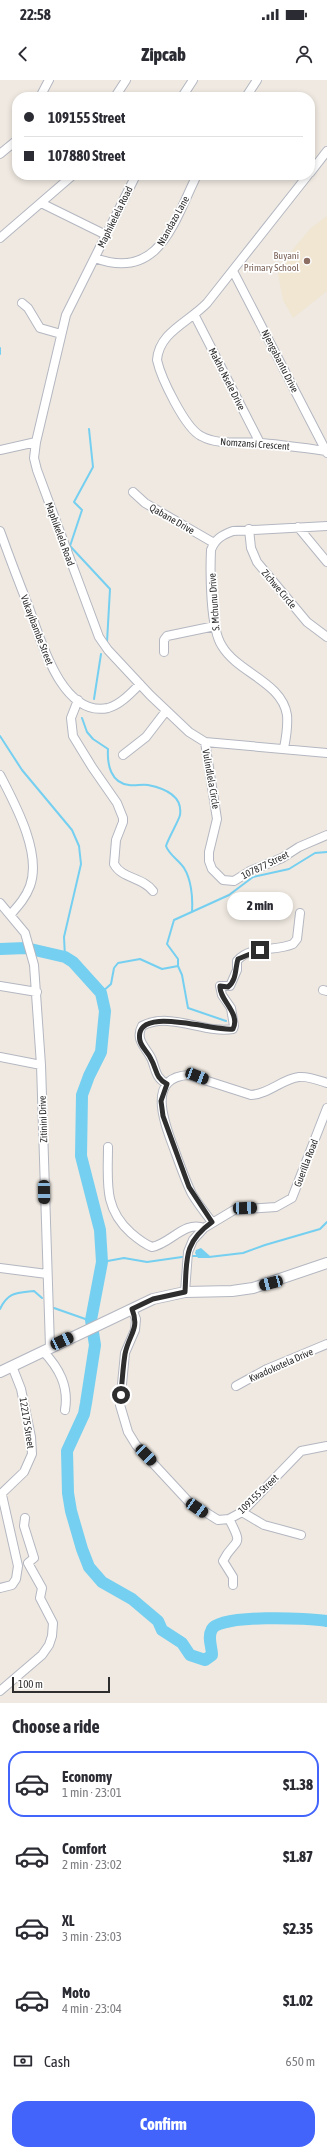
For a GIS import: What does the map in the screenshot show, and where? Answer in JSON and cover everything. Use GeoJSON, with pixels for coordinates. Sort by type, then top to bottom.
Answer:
{"type":"FeatureCollection","features":[{"type":"Feature","properties":{"kind":"street"},"geometry":{"type":"LineString","coordinates":[[43,92],[49,80]]}},
{"type":"Feature","properties":{"kind":"street"},"geometry":{"type":"LineString","coordinates":[[119,92],[126,80]]}},
{"type":"Feature","properties":{"kind":"street"},"geometry":{"type":"LineString","coordinates":[[185,92],[193,80]]}},
{"type":"Feature","properties":{"kind":"street"},"geometry":{"type":"LineString","coordinates":[[249,92],[257,80]]}},
{"type":"Feature","properties":{"kind":"street"},"geometry":{"type":"LineString","coordinates":[[0,154],[12,144]]}},
{"type":"Feature","properties":{"kind":"street","name":"Nomzansi Crescent"},"geometry":{"type":"LineString","coordinates":[[315,166],[327,151]]}},
{"type":"Feature","properties":{"kind":"street"},"geometry":{"type":"LineString","coordinates":[[0,238],[67,180]]}},
{"type":"Feature","properties":{"kind":"street","name":"Maphikelela Road"},"geometry":{"type":"LineString","coordinates":[[134,180],[70,308],[61,334],[36,442],[34,458],[37,470],[96,629],[108,650],[166,711],[189,732],[205,742],[327,753]]}},
{"type":"Feature","properties":{"kind":"street","name":"Ntandazo Lane"},"geometry":{"type":"LineString","coordinates":[[95,258],[117,265],[128,264],[154,253],[167,235],[194,180]]}},
{"type":"Feature","properties":{"kind":"street","name":"Nomzansi Crescent"},"geometry":{"type":"LineString","coordinates":[[304,180],[233,271],[195,316],[169,334],[158,352],[159,367],[178,406],[194,431],[200,436],[214,441],[260,443],[327,452]]}},
{"type":"Feature","properties":{"kind":"street"},"geometry":{"type":"LineString","coordinates":[[41,203],[106,235]]}},
{"type":"Feature","properties":{"kind":"street","name":"Njengabantu Drive"},"geometry":{"type":"LineString","coordinates":[[233,271],[327,452]]}},
{"type":"Feature","properties":{"kind":"street"},"geometry":{"type":"LineString","coordinates":[[22,303],[28,308],[40,328],[61,334]]}},
{"type":"Feature","properties":{"kind":"street","name":"Makho Nsele Drive"},"geometry":{"type":"LineString","coordinates":[[195,316],[260,443]]}},
{"type":"Feature","properties":{"kind":"street"},"geometry":{"type":"LineString","coordinates":[[0,450],[36,442]]}},
{"type":"Feature","properties":{"kind":"street","name":"Qabane Drive"},"geometry":{"type":"LineString","coordinates":[[133,492],[145,503],[214,543]]}},
{"type":"Feature","properties":{"kind":"street"},"geometry":{"type":"LineString","coordinates":[[214,543],[226,533],[249,530],[327,526]]}},
{"type":"Feature","properties":{"kind":"street"},"geometry":{"type":"LineString","coordinates":[[298,527],[327,562]]}},
{"type":"Feature","properties":{"kind":"street","name":"Zichwe Circle"},"geometry":{"type":"LineString","coordinates":[[249,530],[251,548],[257,562],[307,622],[327,637]]}},
{"type":"Feature","properties":{"kind":"street","name":"Vukayibambe Street"},"geometry":{"type":"LineString","coordinates":[[0,531],[48,662],[60,682],[78,700],[95,708],[110,708],[127,697],[140,684]]}},
{"type":"Feature","properties":{"kind":"street","name":"S. Mchunu Drive"},"geometry":{"type":"LineString","coordinates":[[214,543],[211,557],[214,626],[217,636],[227,653],[277,693],[283,702],[287,723],[284,748]]}},
{"type":"Feature","properties":{"kind":"street"},"geometry":{"type":"LineString","coordinates":[[164,652],[164,640],[167,636],[214,626]]}},
{"type":"Feature","properties":{"kind":"street"},"geometry":{"type":"LineString","coordinates":[[78,700],[71,718],[73,736],[92,767],[117,802],[123,818],[123,822],[116,840],[114,864],[120,872],[144,882],[153,891]]}},
{"type":"Feature","properties":{"kind":"street"},"geometry":{"type":"LineString","coordinates":[[123,756],[146,737],[166,711]]}},
{"type":"Feature","properties":{"kind":"street","name":"Vulindlela Circle"},"geometry":{"type":"LineString","coordinates":[[205,742],[218,819],[209,852],[209,862]]}},
{"type":"Feature","properties":{"kind":"street"},"geometry":{"type":"LineString","coordinates":[[0,774],[21,817],[32,858],[31,884],[23,901],[11,914]]}},
{"type":"Feature","properties":{"kind":"street","name":"107877 Street"},"geometry":{"type":"LineString","coordinates":[[209,862],[215,873],[223,880],[230,882],[327,835]]}},
{"type":"Feature","properties":{"kind":"street","name":"Zitinini Drive"},"geometry":{"type":"LineString","coordinates":[[0,903],[11,914],[28,938],[34,960],[41,1065],[47,1274],[46,1349]]}},
{"type":"Feature","properties":{"kind":"street"},"geometry":{"type":"LineString","coordinates":[[167,1084],[157,1076],[152,1060],[143,1048],[140,1036],[142,1026],[165,1020],[197,1026],[233,1029],[234,1026],[231,1008],[222,995],[220,986],[230,986],[237,970],[237,961],[242,957],[252,952],[293,944],[297,939],[300,913]]}},
{"type":"Feature","properties":{"kind":"street"},"geometry":{"type":"LineString","coordinates":[[0,986],[37,992]]}},
{"type":"Feature","properties":{"kind":"street"},"geometry":{"type":"LineString","coordinates":[[0,1057],[41,1065]]}},
{"type":"Feature","properties":{"kind":"street"},"geometry":{"type":"LineString","coordinates":[[212,1222],[189,1187],[163,1116],[161,1101],[167,1084],[178,1076],[189,1075],[251,1095],[260,1094],[297,1077],[307,1077],[327,1083]]}},
{"type":"Feature","properties":{"kind":"street","name":"Guerilla Road"},"geometry":{"type":"LineString","coordinates":[[185,1292],[188,1252],[193,1240],[204,1228],[234,1210],[276,1207],[288,1202],[296,1192],[327,1108]]}},
{"type":"Feature","properties":{"kind":"street"},"geometry":{"type":"LineString","coordinates":[[108,1147],[110,1205],[115,1216],[130,1232],[152,1247],[160,1245],[193,1226],[204,1228]]}},
{"type":"Feature","properties":{"kind":"street"},"geometry":{"type":"LineString","coordinates":[[0,1372],[153,1299],[185,1292],[232,1291],[253,1288],[327,1263]]}},
{"type":"Feature","properties":{"kind":"street"},"geometry":{"type":"LineString","coordinates":[[0,1268],[47,1274]]}},
{"type":"Feature","properties":{"kind":"street","name":"109155 Street"},"geometry":{"type":"LineString","coordinates":[[132,1309],[136,1319],[135,1330],[126,1353],[120,1405],[132,1440],[188,1501],[218,1520],[229,1519],[242,1512],[301,1452],[327,1446]]}},
{"type":"Feature","properties":{"kind":"street","name":"Kwadokotela Drive"},"geometry":{"type":"LineString","coordinates":[[236,1386],[327,1344]]}},
{"type":"Feature","properties":{"kind":"street"},"geometry":{"type":"LineString","coordinates":[[46,1349],[64,1383],[65,1410]]}},
{"type":"Feature","properties":{"kind":"street","name":"122175 Street"},"geometry":{"type":"LineString","coordinates":[[0,1588],[12,1585],[18,1574],[18,1566],[1,1495],[24,1472],[32,1454],[31,1437],[21,1389],[12,1366]]}},
{"type":"Feature","properties":{"kind":"street"},"geometry":{"type":"LineString","coordinates":[[242,1512],[264,1525],[301,1535]]}},
{"type":"Feature","properties":{"kind":"street"},"geometry":{"type":"LineString","coordinates":[[0,1691],[42,1655],[49,1646],[52,1636],[53,1623],[40,1598],[42,1588],[28,1563],[34,1558],[24,1526],[25,1518]]}},
{"type":"Feature","properties":{"kind":"street"},"geometry":{"type":"LineString","coordinates":[[229,1519],[238,1535],[238,1542],[223,1561],[233,1577],[233,1585]]}},
{"type":"Feature","properties":{"kind":"shaded area","name":"Buyani Primary School"},"geometry":{"type":"Polygon","coordinates":[[[327,216],[327,291],[293,318],[283,300],[278,274],[294,248],[311,228],[327,216]]]}},
{"type":"Feature","properties":{"kind":"water"},"geometry":{"type":"Polygon","coordinates":[[[201,1248],[210,1256],[210,1258],[198,1258],[195,1253],[196,1250],[201,1248]]]}},
{"type":"Feature","properties":{"kind":"waterway"},"geometry":{"type":"LineString","coordinates":[[0,348],[0,354]]}},
{"type":"Feature","properties":{"kind":"waterway"},"geometry":{"type":"LineString","coordinates":[[89,429],[93,467],[74,502],[82,510],[70,546],[110,589],[107,642]]}},
{"type":"Feature","properties":{"kind":"waterway"},"geometry":{"type":"LineString","coordinates":[[94,699],[101,654]]}},
{"type":"Feature","properties":{"kind":"waterway"},"geometry":{"type":"LineString","coordinates":[[82,718],[87,732],[93,739],[108,749],[109,767],[114,777],[118,781],[123,784],[146,785],[160,788],[171,794],[178,802],[180,815],[166,846],[169,852],[182,865],[186,872],[191,888],[192,911]]}},
{"type":"Feature","properties":{"kind":"waterway"},"geometry":{"type":"LineString","coordinates":[[0,736],[22,770],[72,830],[79,846],[81,864],[64,937],[65,957]]}},
{"type":"Feature","properties":{"kind":"waterway"},"geometry":{"type":"LineString","coordinates":[[101,993],[111,984],[114,968],[118,963],[140,959],[162,969],[178,966],[178,959],[167,944],[174,920],[229,895],[253,877],[289,869],[315,853],[327,852]]}},
{"type":"Feature","properties":{"kind":"waterway"},"geometry":{"type":"LineString","coordinates":[[0,949],[26,948],[65,957],[73,962],[101,993],[105,1011],[101,1052],[89,1076],[82,1095],[81,1156],[100,1230],[102,1262],[91,1320],[95,1345],[84,1414],[67,1451],[68,1493],[71,1511],[89,1567],[102,1582],[132,1599],[158,1621],[162,1630],[182,1643],[190,1655],[205,1660],[212,1655],[210,1639],[211,1632],[212,1629],[219,1624],[231,1621],[266,1618],[327,1621]]}},
{"type":"Feature","properties":{"kind":"waterway"},"geometry":{"type":"LineString","coordinates":[[178,966],[182,975],[188,1008],[226,1021]]}},
{"type":"Feature","properties":{"kind":"waterway"},"geometry":{"type":"LineString","coordinates":[[209,1257],[243,1253],[320,1229],[327,1222]]}},
{"type":"Feature","properties":{"kind":"waterway"},"geometry":{"type":"LineString","coordinates":[[192,1256],[199,1256]]}},
{"type":"Feature","properties":{"kind":"waterway"},"geometry":{"type":"LineString","coordinates":[[102,1262],[124,1258],[147,1262],[182,1257]]}},
{"type":"Feature","properties":{"kind":"waterway"},"geometry":{"type":"LineString","coordinates":[[0,1309],[6,1299],[13,1294],[34,1291],[42,1298]]}},
{"type":"Feature","properties":{"kind":"waterway"},"geometry":{"type":"LineString","coordinates":[[54,1308],[91,1321]]}},
{"type":"Feature","properties":{"kind":"place","name":"Buyani Primary School"},"geometry":{"type":"Point","coordinates":[307,261]}},
{"type":"Feature","properties":{"kind":"route"},"geometry":{"type":"LineString","coordinates":[[121,1395],[126,1353],[135,1330],[136,1319],[132,1309],[153,1299],[170,1294],[185,1292],[188,1252],[190,1245],[197,1235],[212,1222],[193,1196],[175,1150],[163,1116],[161,1101],[167,1084],[159,1079],[151,1058],[143,1048],[140,1041],[140,1029],[142,1026],[161,1020],[197,1026],[233,1029],[234,1026],[231,1008],[224,1000],[220,986],[230,986],[237,970],[238,959],[260,950]]}}]}
